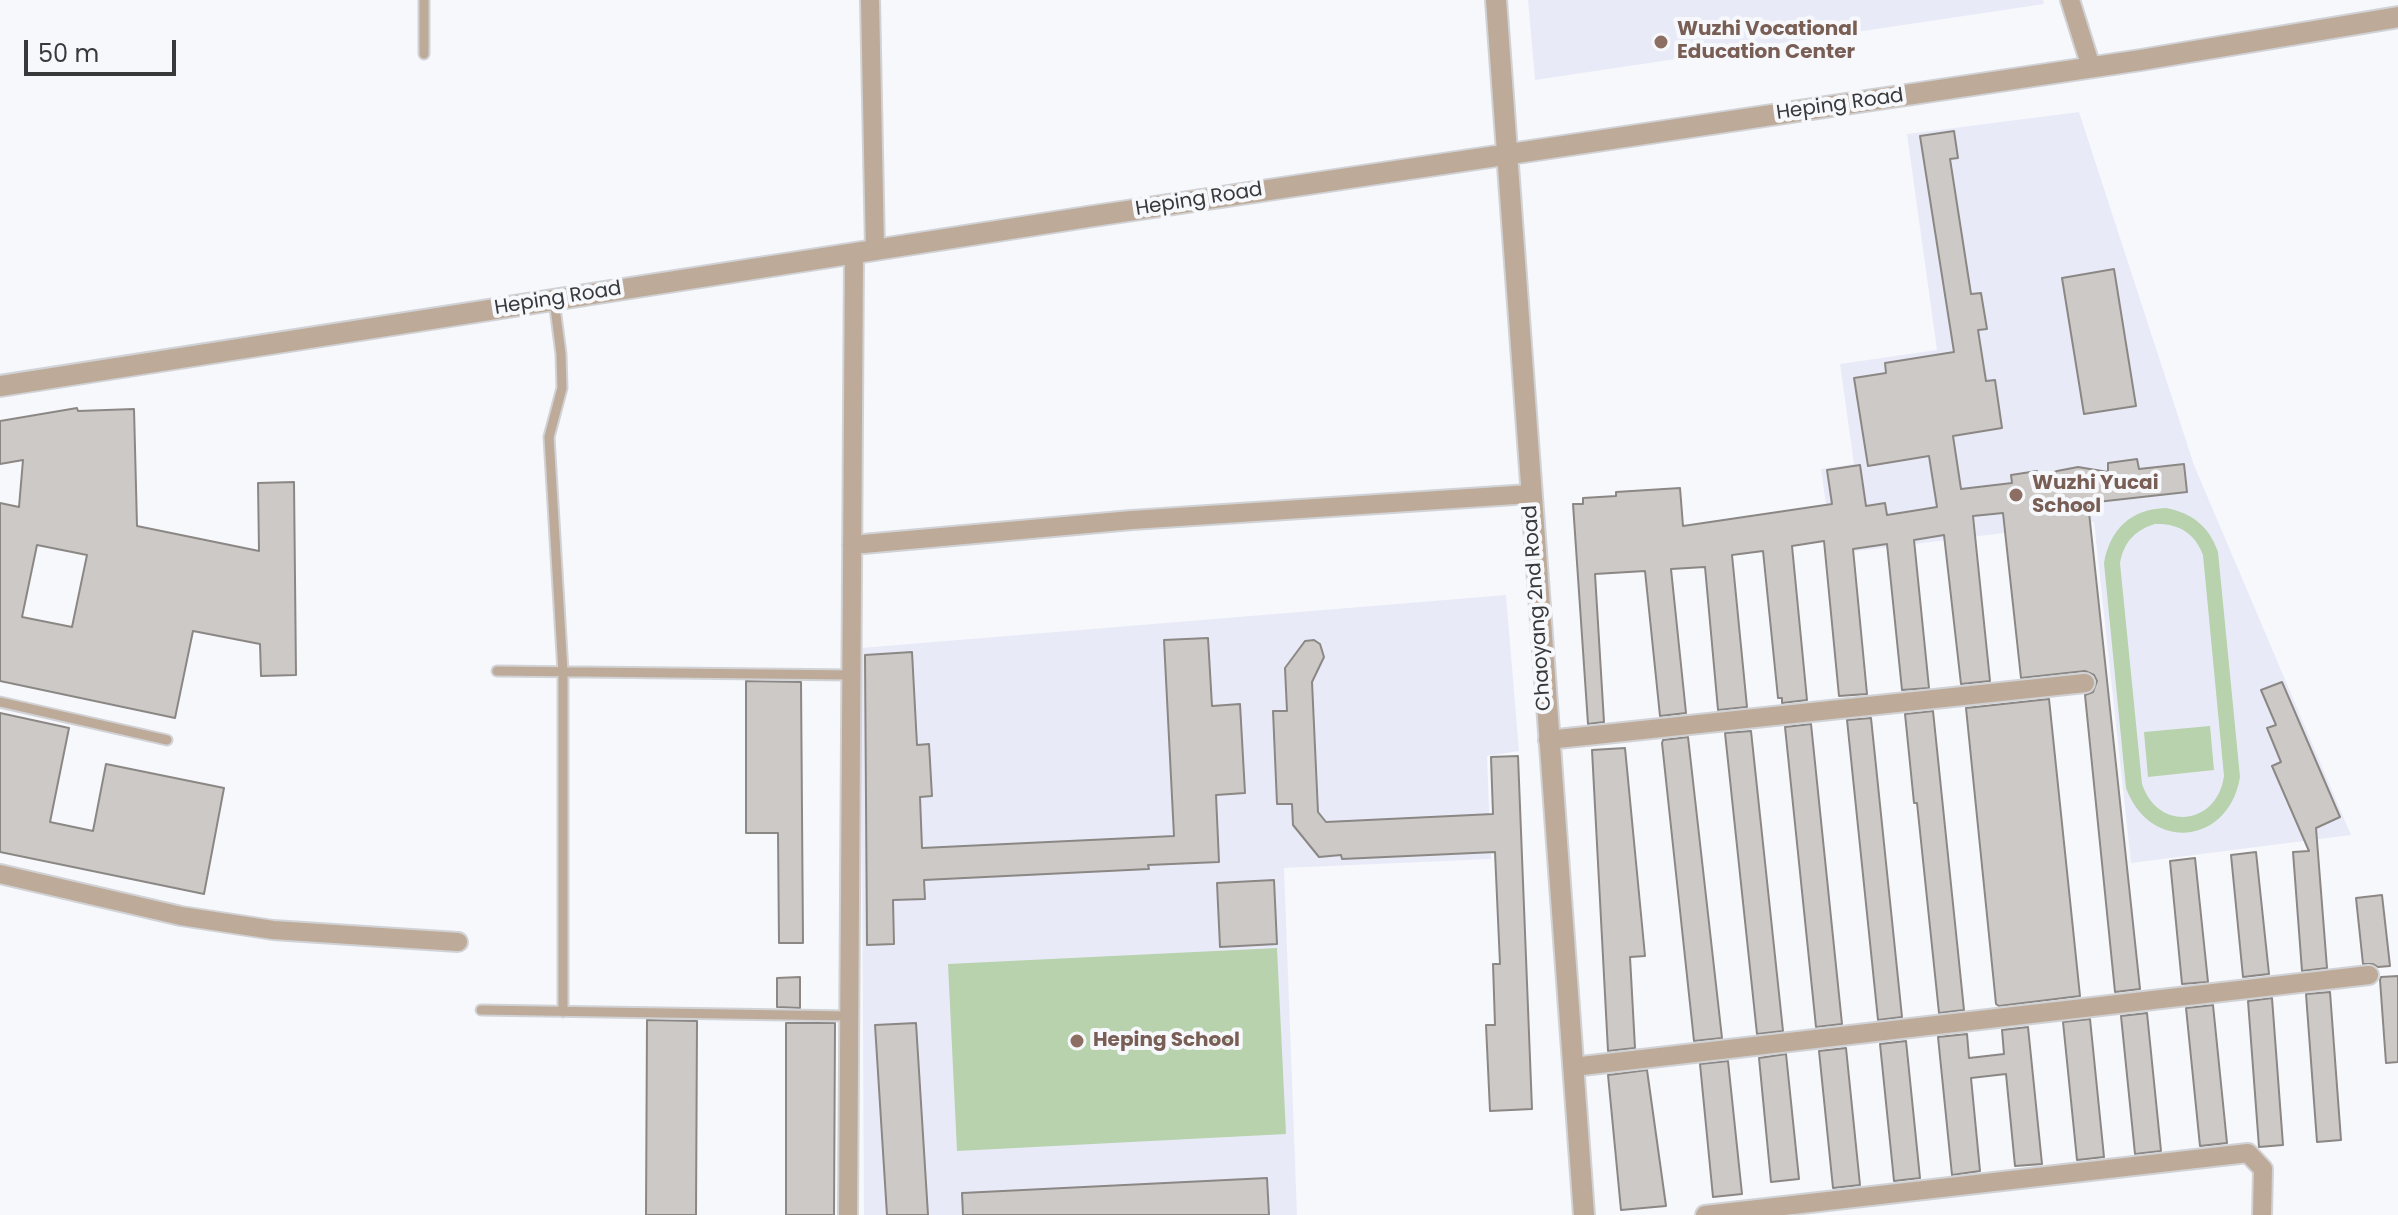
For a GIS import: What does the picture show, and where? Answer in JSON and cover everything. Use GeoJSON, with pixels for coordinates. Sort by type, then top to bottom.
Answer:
{"type":"FeatureCollection","features":[{"type":"Feature","properties":{"kind":"street"},"geometry":{"type":"LineString","coordinates":[[870,0],[875,250]]}},
{"type":"Feature","properties":{"kind":"street","name":"Chaoyang 2nd Road"},"geometry":{"type":"LineString","coordinates":[[1496,0],[1584,1215]]}},
{"type":"Feature","properties":{"kind":"street"},"geometry":{"type":"LineString","coordinates":[[2070,0],[2091,67]]}},
{"type":"Feature","properties":{"kind":"street","name":"Heping Road"},"geometry":{"type":"LineString","coordinates":[[0,386],[854,253],[2091,67],[2398,17]]}},
{"type":"Feature","properties":{"kind":"street"},"geometry":{"type":"LineString","coordinates":[[848,1215],[854,253]]}},
{"type":"Feature","properties":{"kind":"street"},"geometry":{"type":"LineString","coordinates":[[852,545],[1132,520],[1530,494]]}},
{"type":"Feature","properties":{"kind":"street"},"geometry":{"type":"LineString","coordinates":[[1548,740],[2085,683]]}},
{"type":"Feature","properties":{"kind":"street"},"geometry":{"type":"LineString","coordinates":[[0,874],[181,916],[258,928],[458,942]]}},
{"type":"Feature","properties":{"kind":"street"},"geometry":{"type":"LineString","coordinates":[[1573,1067],[2369,975]]}},
{"type":"Feature","properties":{"kind":"street"},"geometry":{"type":"LineString","coordinates":[[1705,1215],[2248,1153],[2263,1169],[2262,1215]]}},
{"type":"Feature","properties":{"kind":"lane"},"geometry":{"type":"LineString","coordinates":[[424,0],[424,54]]}},
{"type":"Feature","properties":{"kind":"lane"},"geometry":{"type":"LineString","coordinates":[[554,300],[562,388],[549,437],[563,672],[563,1012]]}},
{"type":"Feature","properties":{"kind":"lane"},"geometry":{"type":"LineString","coordinates":[[497,671],[851,675]]}},
{"type":"Feature","properties":{"kind":"lane"},"geometry":{"type":"LineString","coordinates":[[0,702],[167,740]]}},
{"type":"Feature","properties":{"kind":"lane"},"geometry":{"type":"LineString","coordinates":[[481,1010],[848,1016]]}},
{"type":"Feature","properties":{"kind":"shaded area","name":"Wuzhi Vocational Education Center"},"geometry":{"type":"Polygon","coordinates":[[[1528,0],[2043,0],[2044,4],[1535,80],[1528,0]]]}},
{"type":"Feature","properties":{"kind":"shaded area","name":"Wuzhi Yucai School"},"geometry":{"type":"Polygon","coordinates":[[[2079,112],[2194,465],[2351,835],[2131,863],[2094,522],[1833,554],[1821,469],[1854,464],[1840,364],[1937,350],[1907,134],[2079,112]]]}},
{"type":"Feature","properties":{"kind":"shaded area","name":"Heping School"},"geometry":{"type":"Polygon","coordinates":[[[1506,595],[1519,751],[1487,756],[1491,859],[1284,868],[1297,1215],[864,1215],[861,648],[1506,595]]]}},
{"type":"Feature","properties":{"kind":"green space"},"geometry":{"type":"Polygon","coordinates":[[[2166,508],[2192,517],[2210,535],[2218,552],[2240,777],[2233,800],[2221,817],[2205,828],[2188,832],[2170,831],[2152,823],[2137,809],[2126,788],[2104,563],[2111,540],[2124,523],[2154,509],[2166,508]],[[2155,524],[2136,533],[2124,549],[2120,563],[2142,784],[2161,810],[2173,816],[2186,817],[2210,805],[2219,793],[2224,776],[2203,555],[2185,531],[2155,524]]]}},
{"type":"Feature","properties":{"kind":"green space"},"geometry":{"type":"Polygon","coordinates":[[[2210,726],[2214,770],[2148,777],[2144,732],[2210,726]]]}},
{"type":"Feature","properties":{"kind":"green space"},"geometry":{"type":"Polygon","coordinates":[[[1277,948],[1286,1134],[957,1151],[948,964],[1277,948]]]}},
{"type":"Feature","properties":{"kind":"building"},"geometry":{"type":"Polygon","coordinates":[[[1954,131],[1958,158],[1950,159],[1971,294],[1981,293],[1987,329],[1978,330],[1986,381],[1995,380],[2002,428],[1953,436],[1961,489],[2012,483],[2011,475],[2037,471],[2038,479],[2078,467],[2108,472],[2108,463],[2137,459],[2139,469],[2184,464],[2187,492],[2088,503],[2140,989],[2115,992],[2085,695],[2093,692],[2097,681],[2094,675],[2085,671],[2021,678],[2003,513],[1973,516],[1990,681],[1961,684],[1944,535],[1914,540],[1929,688],[1902,690],[1887,544],[1853,549],[1867,694],[1839,696],[1824,541],[1792,546],[1807,700],[1782,703],[1782,698],[1778,698],[1763,551],[1732,555],[1747,707],[1718,710],[1705,567],[1671,569],[1686,713],[1660,716],[1645,571],[1595,574],[1604,722],[1588,724],[1573,504],[1583,504],[1583,498],[1616,496],[1616,492],[1680,488],[1683,526],[1832,504],[1827,470],[1860,465],[1866,506],[1885,503],[1887,515],[1937,507],[1929,456],[1868,466],[1854,378],[1886,373],[1885,363],[1954,352],[1920,136],[1954,131]]]}},
{"type":"Feature","properties":{"kind":"building"},"geometry":{"type":"Polygon","coordinates":[[[2114,269],[2136,406],[2084,414],[2062,278],[2114,269]]]}},
{"type":"Feature","properties":{"kind":"building"},"geometry":{"type":"Polygon","coordinates":[[[77,408],[78,411],[134,409],[137,526],[259,551],[258,483],[294,482],[296,675],[261,676],[260,644],[193,631],[175,718],[0,681],[0,503],[19,507],[23,460],[0,464],[0,421],[77,408]],[[37,545],[22,617],[72,627],[87,555],[37,545]]]}},
{"type":"Feature","properties":{"kind":"building"},"geometry":{"type":"Polygon","coordinates":[[[1208,638],[1212,706],[1240,704],[1245,793],[1216,795],[1219,862],[1148,865],[1149,869],[924,880],[925,899],[893,900],[894,944],[867,945],[865,655],[912,652],[917,745],[929,744],[932,796],[920,797],[922,848],[1174,836],[1164,640],[1208,638]]]}},
{"type":"Feature","properties":{"kind":"building"},"geometry":{"type":"Polygon","coordinates":[[[1314,640],[1320,644],[1324,657],[1312,682],[1318,812],[1326,822],[1493,814],[1491,757],[1518,756],[1532,1109],[1490,1111],[1486,1025],[1495,1025],[1493,964],[1500,964],[1495,852],[1342,859],[1341,855],[1319,857],[1293,825],[1292,804],[1277,804],[1273,711],[1287,711],[1285,668],[1305,641],[1314,640]]]}},
{"type":"Feature","properties":{"kind":"building"},"geometry":{"type":"Polygon","coordinates":[[[746,681],[801,682],[803,943],[779,943],[778,833],[746,833],[746,681]]]}},
{"type":"Feature","properties":{"kind":"building"},"geometry":{"type":"Polygon","coordinates":[[[2282,682],[2340,817],[2316,828],[2327,968],[2302,971],[2293,852],[2309,851],[2272,766],[2281,762],[2267,728],[2276,725],[2261,690],[2282,682]]]}},
{"type":"Feature","properties":{"kind":"building"},"geometry":{"type":"Polygon","coordinates":[[[2049,699],[2080,996],[1999,1006],[1996,1004],[1966,708],[2049,699]]]}},
{"type":"Feature","properties":{"kind":"building"},"geometry":{"type":"Polygon","coordinates":[[[1933,711],[1964,1010],[1939,1013],[1905,714],[1933,711]]]}},
{"type":"Feature","properties":{"kind":"building"},"geometry":{"type":"Polygon","coordinates":[[[0,713],[69,728],[50,822],[93,831],[106,764],[224,788],[204,894],[0,852],[0,713]]]}},
{"type":"Feature","properties":{"kind":"building"},"geometry":{"type":"Polygon","coordinates":[[[1871,718],[1902,1017],[1878,1020],[1847,720],[1871,718]]]}},
{"type":"Feature","properties":{"kind":"building"},"geometry":{"type":"Polygon","coordinates":[[[1811,724],[1842,1024],[1816,1027],[1785,727],[1811,724]]]}},
{"type":"Feature","properties":{"kind":"building"},"geometry":{"type":"Polygon","coordinates":[[[1751,731],[1783,1031],[1757,1034],[1725,733],[1751,731]]]}},
{"type":"Feature","properties":{"kind":"building"},"geometry":{"type":"Polygon","coordinates":[[[1688,737],[1722,1038],[1694,1041],[1662,743],[1663,740],[1688,737]]]}},
{"type":"Feature","properties":{"kind":"building"},"geometry":{"type":"Polygon","coordinates":[[[1625,748],[1645,956],[1630,957],[1635,1048],[1608,1051],[1592,750],[1625,748]]]}},
{"type":"Feature","properties":{"kind":"building"},"geometry":{"type":"Polygon","coordinates":[[[2256,852],[2269,974],[2243,977],[2231,855],[2256,852]]]}},
{"type":"Feature","properties":{"kind":"building"},"geometry":{"type":"Polygon","coordinates":[[[2195,858],[2208,982],[2182,984],[2170,861],[2195,858]]]}},
{"type":"Feature","properties":{"kind":"building"},"geometry":{"type":"Polygon","coordinates":[[[1274,880],[1277,944],[1220,947],[1217,883],[1274,880]]]}},
{"type":"Feature","properties":{"kind":"building"},"geometry":{"type":"Polygon","coordinates":[[[2382,895],[2390,966],[2378,967],[2363,964],[2356,898],[2382,895]]]}},
{"type":"Feature","properties":{"kind":"building"},"geometry":{"type":"Polygon","coordinates":[[[2398,976],[2398,1062],[2386,1063],[2380,980],[2381,977],[2398,976]]]}},
{"type":"Feature","properties":{"kind":"building"},"geometry":{"type":"Polygon","coordinates":[[[800,977],[800,1008],[777,1007],[777,978],[800,977]]]}},
{"type":"Feature","properties":{"kind":"building"},"geometry":{"type":"Polygon","coordinates":[[[2330,992],[2341,1140],[2317,1142],[2306,994],[2330,992]]]}},
{"type":"Feature","properties":{"kind":"building"},"geometry":{"type":"Polygon","coordinates":[[[2272,998],[2283,1145],[2259,1147],[2248,1001],[2272,998]]]}},
{"type":"Feature","properties":{"kind":"building"},"geometry":{"type":"Polygon","coordinates":[[[2213,1005],[2227,1143],[2200,1146],[2186,1008],[2213,1005]]]}},
{"type":"Feature","properties":{"kind":"building"},"geometry":{"type":"Polygon","coordinates":[[[2147,1013],[2161,1151],[2135,1154],[2121,1016],[2147,1013]]]}},
{"type":"Feature","properties":{"kind":"building"},"geometry":{"type":"Polygon","coordinates":[[[2090,1019],[2104,1157],[2077,1160],[2063,1022],[2090,1019]]]}},
{"type":"Feature","properties":{"kind":"building"},"geometry":{"type":"Polygon","coordinates":[[[647,1020],[697,1021],[696,1215],[646,1215],[647,1020]]]}},
{"type":"Feature","properties":{"kind":"building"},"geometry":{"type":"Polygon","coordinates":[[[786,1023],[835,1023],[834,1215],[786,1215],[786,1023]]]}},
{"type":"Feature","properties":{"kind":"building"},"geometry":{"type":"Polygon","coordinates":[[[916,1023],[928,1215],[887,1215],[875,1025],[916,1023]]]}},
{"type":"Feature","properties":{"kind":"building"},"geometry":{"type":"Polygon","coordinates":[[[2028,1027],[2042,1164],[2015,1166],[2006,1074],[1971,1078],[1980,1171],[1952,1175],[1938,1037],[1967,1034],[1969,1058],[2004,1054],[2002,1030],[2028,1027]]]}},
{"type":"Feature","properties":{"kind":"building"},"geometry":{"type":"Polygon","coordinates":[[[1906,1041],[1920,1178],[1894,1181],[1880,1044],[1906,1041]]]}},
{"type":"Feature","properties":{"kind":"building"},"geometry":{"type":"Polygon","coordinates":[[[1846,1048],[1860,1185],[1833,1188],[1819,1051],[1846,1048]]]}},
{"type":"Feature","properties":{"kind":"building"},"geometry":{"type":"Polygon","coordinates":[[[1786,1054],[1799,1179],[1771,1182],[1759,1058],[1786,1054]]]}},
{"type":"Feature","properties":{"kind":"building"},"geometry":{"type":"Polygon","coordinates":[[[1728,1061],[1742,1194],[1713,1197],[1700,1064],[1728,1061]]]}},
{"type":"Feature","properties":{"kind":"building"},"geometry":{"type":"Polygon","coordinates":[[[1647,1070],[1666,1206],[1621,1210],[1608,1075],[1647,1070]]]}},
{"type":"Feature","properties":{"kind":"building"},"geometry":{"type":"Polygon","coordinates":[[[1267,1178],[1269,1215],[963,1215],[962,1193],[1267,1178]]]}},
{"type":"Feature","properties":{"kind":"place","name":"Wuzhi Vocational Education Center"},"geometry":{"type":"Point","coordinates":[1661,42]}},
{"type":"Feature","properties":{"kind":"place","name":"Wuzhi Yucai School"},"geometry":{"type":"Point","coordinates":[2016,495]}},
{"type":"Feature","properties":{"kind":"place","name":"Heping School"},"geometry":{"type":"Point","coordinates":[1077,1041]}}]}
